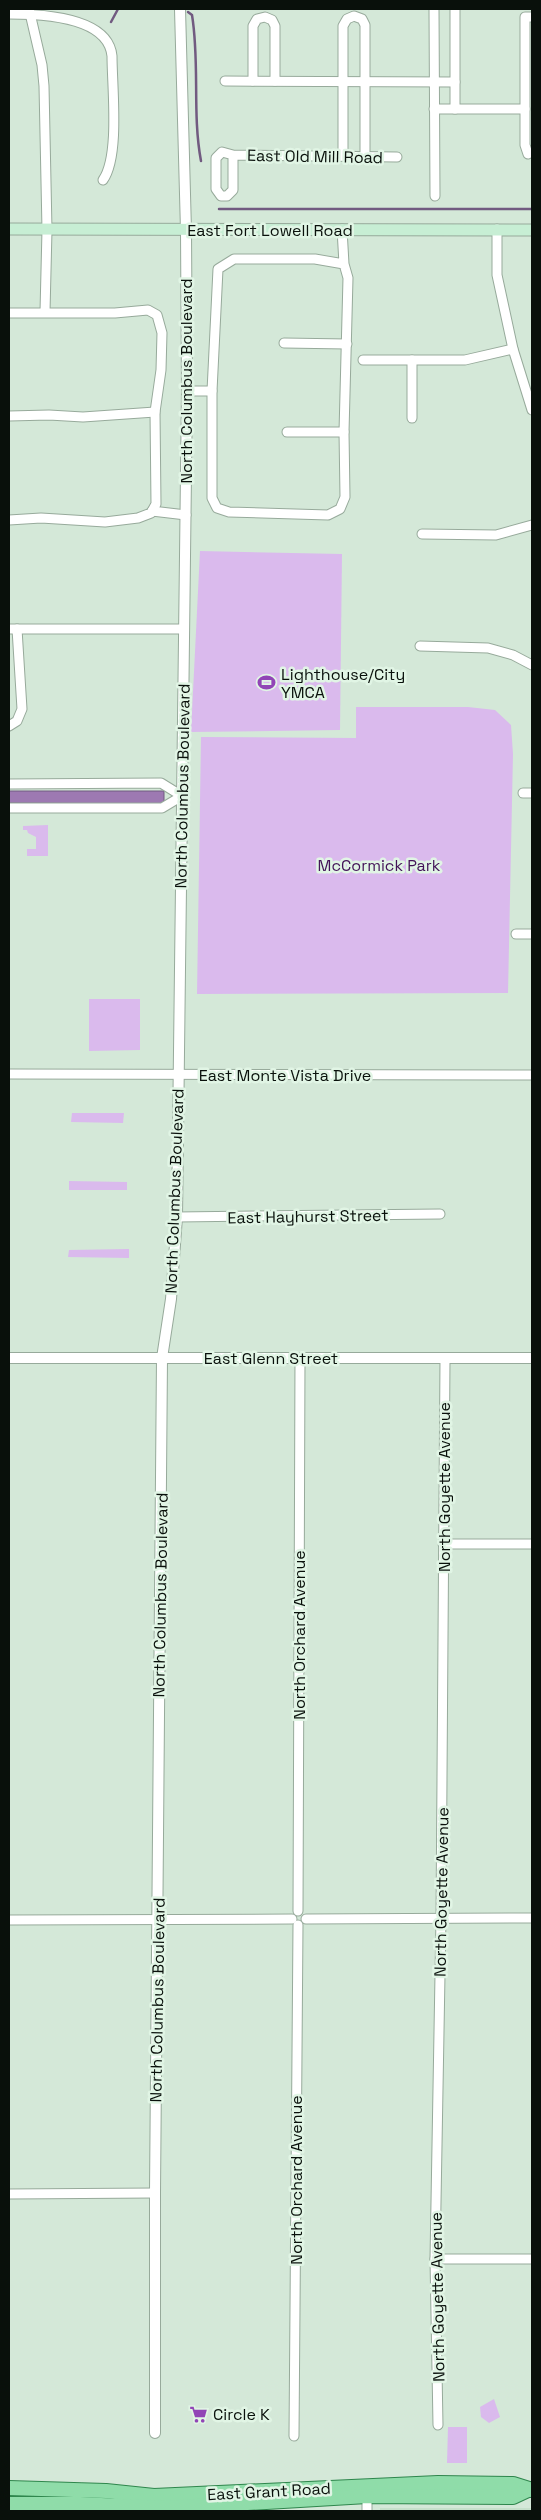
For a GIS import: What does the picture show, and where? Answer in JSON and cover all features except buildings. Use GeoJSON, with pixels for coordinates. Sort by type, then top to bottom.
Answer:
{"type":"FeatureCollection","features":[{"type":"Feature","properties":{"kind":"main road","name":"East Fort Lowell Road"},"geometry":{"type":"LineString","coordinates":[[9,229],[186,231],[532,230]]}},
{"type":"Feature","properties":{"kind":"main road","name":"East Grant Road"},"geometry":{"type":"LineString","coordinates":[[9,2488],[106,2491],[154,2505],[438,2483],[513,2484],[530,2490]]}},
{"type":"Feature","properties":{"kind":"main road","name":"East Grant Road"},"geometry":{"type":"LineString","coordinates":[[9,2504],[154,2505],[367,2496],[513,2497],[530,2490]]}},
{"type":"Feature","properties":{"kind":"street","name":"North Columbus Boulevard"},"geometry":{"type":"LineString","coordinates":[[155,2433],[155,2194],[162,1358],[171,1299],[177,1217],[186,515],[186,231],[180,9]]}},
{"type":"Feature","properties":{"kind":"street"},"geometry":{"type":"LineString","coordinates":[[434,9],[435,196]]}},
{"type":"Feature","properties":{"kind":"street"},"geometry":{"type":"LineString","coordinates":[[455,9],[455,109]]}},
{"type":"Feature","properties":{"kind":"street"},"geometry":{"type":"LineString","coordinates":[[9,14],[29,11],[72,20],[100,33],[111,46],[113,150],[111,167],[103,180]]}},
{"type":"Feature","properties":{"kind":"street"},"geometry":{"type":"LineString","coordinates":[[29,11],[44,76],[47,230],[45,312]]}},
{"type":"Feature","properties":{"kind":"street"},"geometry":{"type":"LineString","coordinates":[[527,14],[525,145],[528,156]]}},
{"type":"Feature","properties":{"kind":"street"},"geometry":{"type":"LineString","coordinates":[[343,155],[344,26],[347,19],[354,16],[362,19],[365,25],[365,156]]}},
{"type":"Feature","properties":{"kind":"street"},"geometry":{"type":"LineString","coordinates":[[253,81],[254,26],[257,19],[264,17],[272,20],[275,26],[275,81]]}},
{"type":"Feature","properties":{"kind":"street"},"geometry":{"type":"LineString","coordinates":[[225,81],[455,82]]}},
{"type":"Feature","properties":{"kind":"street"},"geometry":{"type":"LineString","coordinates":[[434,109],[525,109]]}},
{"type":"Feature","properties":{"kind":"street","name":"East Old Mill Road"},"geometry":{"type":"LineString","coordinates":[[233,155],[233,190],[227,196],[221,196],[216,189],[216,158],[222,152],[233,155],[397,157]]}},
{"type":"Feature","properties":{"kind":"street"},"geometry":{"type":"LineString","coordinates":[[497,229],[497,275],[513,349],[532,410]]}},
{"type":"Feature","properties":{"kind":"street"},"geometry":{"type":"LineString","coordinates":[[287,432],[344,432],[348,278],[344,264],[342,230]]}},
{"type":"Feature","properties":{"kind":"street","name":"East Fort Lowell Road"},"geometry":{"type":"LineString","coordinates":[[224,264],[234,259],[315,259],[344,264]]}},
{"type":"Feature","properties":{"kind":"street","name":"North Columbus Boulevard"},"geometry":{"type":"LineString","coordinates":[[224,264],[218,269],[212,391],[212,498],[217,508],[229,512],[328,515],[340,509],[345,497],[344,432]]}},
{"type":"Feature","properties":{"kind":"street"},"geometry":{"type":"LineString","coordinates":[[9,313],[90,314],[148,310],[157,315],[162,333],[161,370],[155,412],[156,504],[152,511]]}},
{"type":"Feature","properties":{"kind":"street"},"geometry":{"type":"LineString","coordinates":[[284,343],[347,344]]}},
{"type":"Feature","properties":{"kind":"street"},"geometry":{"type":"LineString","coordinates":[[363,360],[465,360],[513,349]]}},
{"type":"Feature","properties":{"kind":"street"},"geometry":{"type":"LineString","coordinates":[[412,360],[412,418]]}},
{"type":"Feature","properties":{"kind":"street"},"geometry":{"type":"LineString","coordinates":[[187,391],[212,391]]}},
{"type":"Feature","properties":{"kind":"street"},"geometry":{"type":"LineString","coordinates":[[9,416],[50,415],[83,417],[155,412]]}},
{"type":"Feature","properties":{"kind":"street"},"geometry":{"type":"LineString","coordinates":[[9,520],[41,518],[105,522],[138,518],[152,511],[186,515]]}},
{"type":"Feature","properties":{"kind":"street"},"geometry":{"type":"LineString","coordinates":[[422,534],[496,535],[532,524]]}},
{"type":"Feature","properties":{"kind":"street"},"geometry":{"type":"LineString","coordinates":[[13,723],[22,709],[13,629],[184,630]]}},
{"type":"Feature","properties":{"kind":"street"},"geometry":{"type":"LineString","coordinates":[[420,646],[488,648],[507,653],[532,665]]}},
{"type":"Feature","properties":{"kind":"street"},"geometry":{"type":"LineString","coordinates":[[9,784],[161,783],[182,796],[162,808],[9,808]]}},
{"type":"Feature","properties":{"kind":"street"},"geometry":{"type":"LineString","coordinates":[[516,934],[532,934]]}},
{"type":"Feature","properties":{"kind":"street","name":"East Monte Vista Drive"},"geometry":{"type":"LineString","coordinates":[[9,1074],[532,1076]]}},
{"type":"Feature","properties":{"kind":"street","name":"East Hayhurst Street"},"geometry":{"type":"LineString","coordinates":[[177,1217],[440,1214]]}},
{"type":"Feature","properties":{"kind":"street","name":"East Glenn Street"},"geometry":{"type":"LineString","coordinates":[[9,1358],[532,1358]]}},
{"type":"Feature","properties":{"kind":"street","name":"North Orchard Avenue"},"geometry":{"type":"LineString","coordinates":[[298,1912],[300,1358]]}},
{"type":"Feature","properties":{"kind":"street","name":"North Goyette Avenue"},"geometry":{"type":"LineString","coordinates":[[438,2425],[435,2259],[441,1918],[445,1359]]}},
{"type":"Feature","properties":{"kind":"street"},"geometry":{"type":"LineString","coordinates":[[444,1544],[532,1544]]}},
{"type":"Feature","properties":{"kind":"street"},"geometry":{"type":"LineString","coordinates":[[295,1922],[293,1915],[298,1912],[303,1913],[306,1919]]}},
{"type":"Feature","properties":{"kind":"street"},"geometry":{"type":"LineString","coordinates":[[9,1920],[158,1920],[304,1923],[306,1919],[532,1918]]}},
{"type":"Feature","properties":{"kind":"street","name":"North Orchard Avenue"},"geometry":{"type":"LineString","coordinates":[[294,2436],[295,1922]]}},
{"type":"Feature","properties":{"kind":"street"},"geometry":{"type":"LineString","coordinates":[[9,2194],[155,2194]]}},
{"type":"Feature","properties":{"kind":"street"},"geometry":{"type":"LineString","coordinates":[[435,2259],[532,2259]]}},
{"type":"Feature","properties":{"kind":"street"},"geometry":{"type":"LineString","coordinates":[[367,2496],[367,2511]]}},
{"type":"Feature","properties":{"kind":"shaded area"},"geometry":{"type":"Polygon","coordinates":[[[9,791],[164,791],[164,804],[9,803],[9,791]]]}},
{"type":"Feature","properties":{"kind":"shaded area"},"geometry":{"type":"Polygon","coordinates":[[[380,2508],[532,2508],[532,2511],[380,2511],[380,2508]]]}},
{"type":"Feature","properties":{"kind":"green space","name":"Lighthouse/City YMCA"},"geometry":{"type":"Polygon","coordinates":[[[200,551],[342,554],[340,730],[191,732],[200,551]]]}},
{"type":"Feature","properties":{"kind":"green space","name":"McCormick Park"},"geometry":{"type":"Polygon","coordinates":[[[356,707],[468,707],[495,710],[511,725],[513,754],[508,993],[197,994],[201,737],[356,738],[356,707]]]}},
{"type":"Feature","properties":{"kind":"green space"},"geometry":{"type":"Polygon","coordinates":[[[48,825],[48,856],[27,856],[27,849],[36,849],[36,837],[28,833],[27,830],[23,830],[23,826],[48,825]]]}},
{"type":"Feature","properties":{"kind":"green space"},"geometry":{"type":"Polygon","coordinates":[[[89,999],[140,999],[140,1050],[89,1051],[89,999]]]}},
{"type":"Feature","properties":{"kind":"green space"},"geometry":{"type":"Polygon","coordinates":[[[72,1113],[124,1113],[123,1123],[71,1122],[72,1113]]]}},
{"type":"Feature","properties":{"kind":"green space"},"geometry":{"type":"Polygon","coordinates":[[[69,1181],[127,1182],[127,1190],[69,1190],[69,1181]]]}},
{"type":"Feature","properties":{"kind":"green space"},"geometry":{"type":"Polygon","coordinates":[[[129,1249],[129,1258],[68,1257],[69,1250],[129,1249]]]}},
{"type":"Feature","properties":{"kind":"green space"},"geometry":{"type":"Polygon","coordinates":[[[494,2399],[500,2417],[489,2423],[481,2417],[480,2407],[494,2399]]]}},
{"type":"Feature","properties":{"kind":"green space"},"geometry":{"type":"Polygon","coordinates":[[[448,2427],[467,2427],[467,2463],[447,2463],[448,2427]]]}},
{"type":"Feature","properties":{"kind":"waterway"},"geometry":{"type":"LineString","coordinates":[[111,22],[118,9]]}},
{"type":"Feature","properties":{"kind":"waterway"},"geometry":{"type":"LineString","coordinates":[[188,12],[192,15],[196,51],[197,125],[201,161]]}},
{"type":"Feature","properties":{"kind":"waterway"},"geometry":{"type":"LineString","coordinates":[[219,209],[532,209]]}},
{"type":"Feature","properties":{"kind":"place","name":"Lighthouse/City YMCA"},"geometry":{"type":"Point","coordinates":[267,683]}},
{"type":"Feature","properties":{"kind":"place","name":"Circle K"},"geometry":{"type":"Point","coordinates":[199,2414]}}]}
